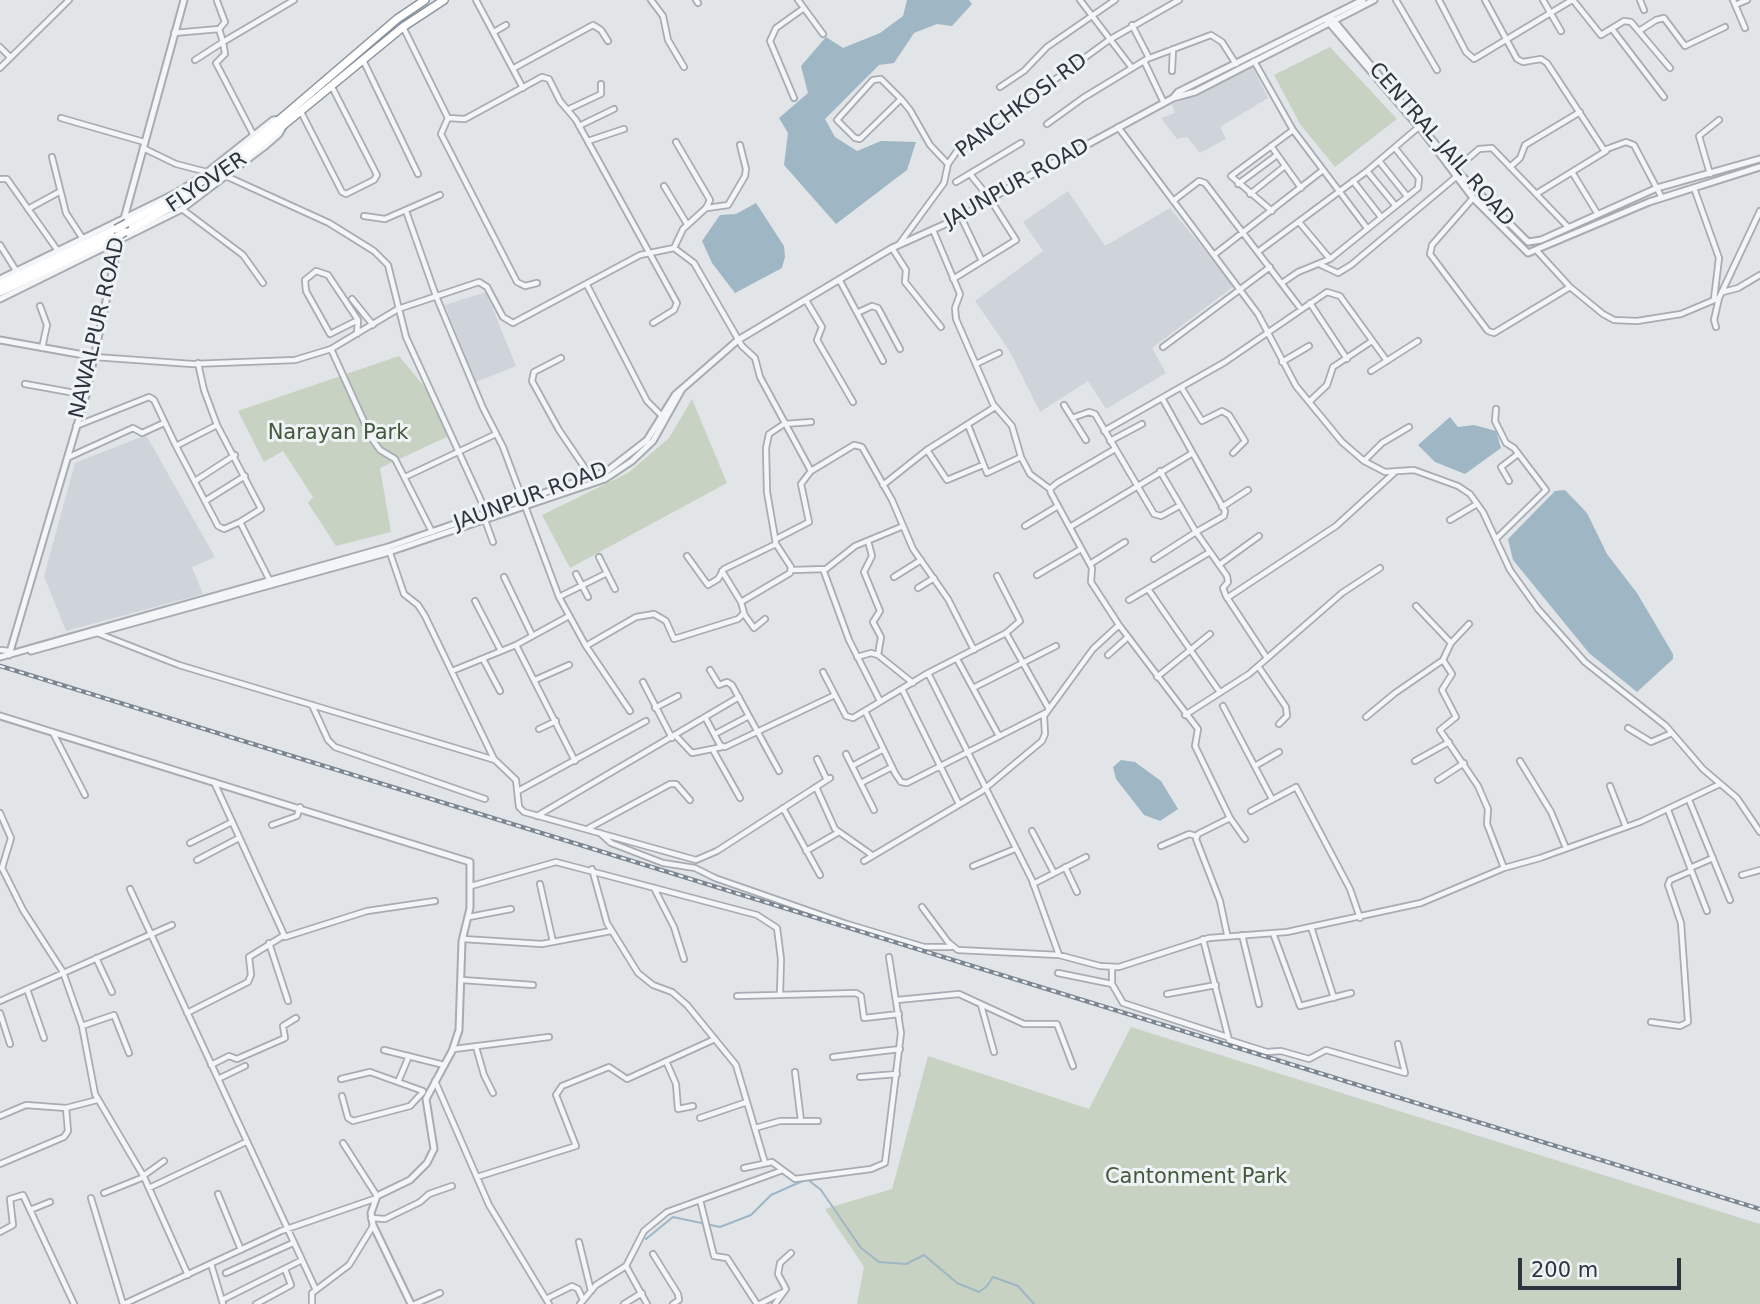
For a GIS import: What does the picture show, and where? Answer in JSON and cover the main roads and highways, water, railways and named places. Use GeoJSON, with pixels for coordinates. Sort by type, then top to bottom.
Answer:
{"type":"FeatureCollection","features":[{"type":"Feature","properties":{"kind":"highway"},"geometry":{"type":"LineString","coordinates":[[283,123],[397,19],[424,0]]}},
{"type":"Feature","properties":{"kind":"highway"},"geometry":{"type":"LineString","coordinates":[[283,123],[301,112],[403,27],[444,0]]}},
{"type":"Feature","properties":{"kind":"highway","name":"FLYOVER"},"geometry":{"type":"LineString","coordinates":[[117,236],[125,221],[212,175],[283,123]]}},
{"type":"Feature","properties":{"kind":"highway","name":"FLYOVER"},"geometry":{"type":"LineString","coordinates":[[117,236],[207,188],[283,123]]}},
{"type":"Feature","properties":{"kind":"highway"},"geometry":{"type":"LineString","coordinates":[[1,292],[117,236]]}},
{"type":"Feature","properties":{"kind":"water"},"geometry":{"type":"Polygon","coordinates":[[[907,0],[969,0],[972,4],[952,26],[937,24],[914,33],[894,63],[879,65],[825,119],[835,137],[857,151],[881,141],[916,142],[907,170],[836,224],[784,165],[788,133],[779,118],[808,93],[801,66],[826,37],[843,48],[880,33],[903,16],[907,0]]]}},
{"type":"Feature","properties":{"kind":"water"},"geometry":{"type":"Polygon","coordinates":[[[756,203],[784,246],[785,257],[782,268],[735,293],[712,263],[702,241],[720,215],[736,214],[756,203]]]}},
{"type":"Feature","properties":{"kind":"water"},"geometry":{"type":"Polygon","coordinates":[[[1450,417],[1458,427],[1474,425],[1496,431],[1501,448],[1465,474],[1435,462],[1418,445],[1450,417]]]}},
{"type":"Feature","properties":{"kind":"water"},"geometry":{"type":"Polygon","coordinates":[[[1565,490],[1587,513],[1607,554],[1637,593],[1673,654],[1673,659],[1637,692],[1589,653],[1513,560],[1508,539],[1555,491],[1565,490]]]}},
{"type":"Feature","properties":{"kind":"water"},"geometry":{"type":"Polygon","coordinates":[[[1121,760],[1135,762],[1161,781],[1178,809],[1160,821],[1144,815],[1116,779],[1113,767],[1121,760]]]}},
{"type":"Feature","properties":{"kind":"waterway"},"geometry":{"type":"LineString","coordinates":[[646,1239],[673,1217],[720,1227],[751,1215],[771,1195],[807,1179],[821,1190],[861,1248],[879,1262],[906,1264],[924,1255],[957,1283],[979,1292],[993,1277],[1018,1286],[1034,1304]]}},
{"type":"Feature","properties":{"kind":"railway"},"geometry":{"type":"LineString","coordinates":[[0,666],[1760,1209]]}},
{"type":"Feature","properties":{"kind":"park label","name":"Narayan Park"},"geometry":{"type":"Point","coordinates":[338,434]}},
{"type":"Feature","properties":{"kind":"park label","name":"Cantonment Park"},"geometry":{"type":"Point","coordinates":[1196,1178]}}]}
